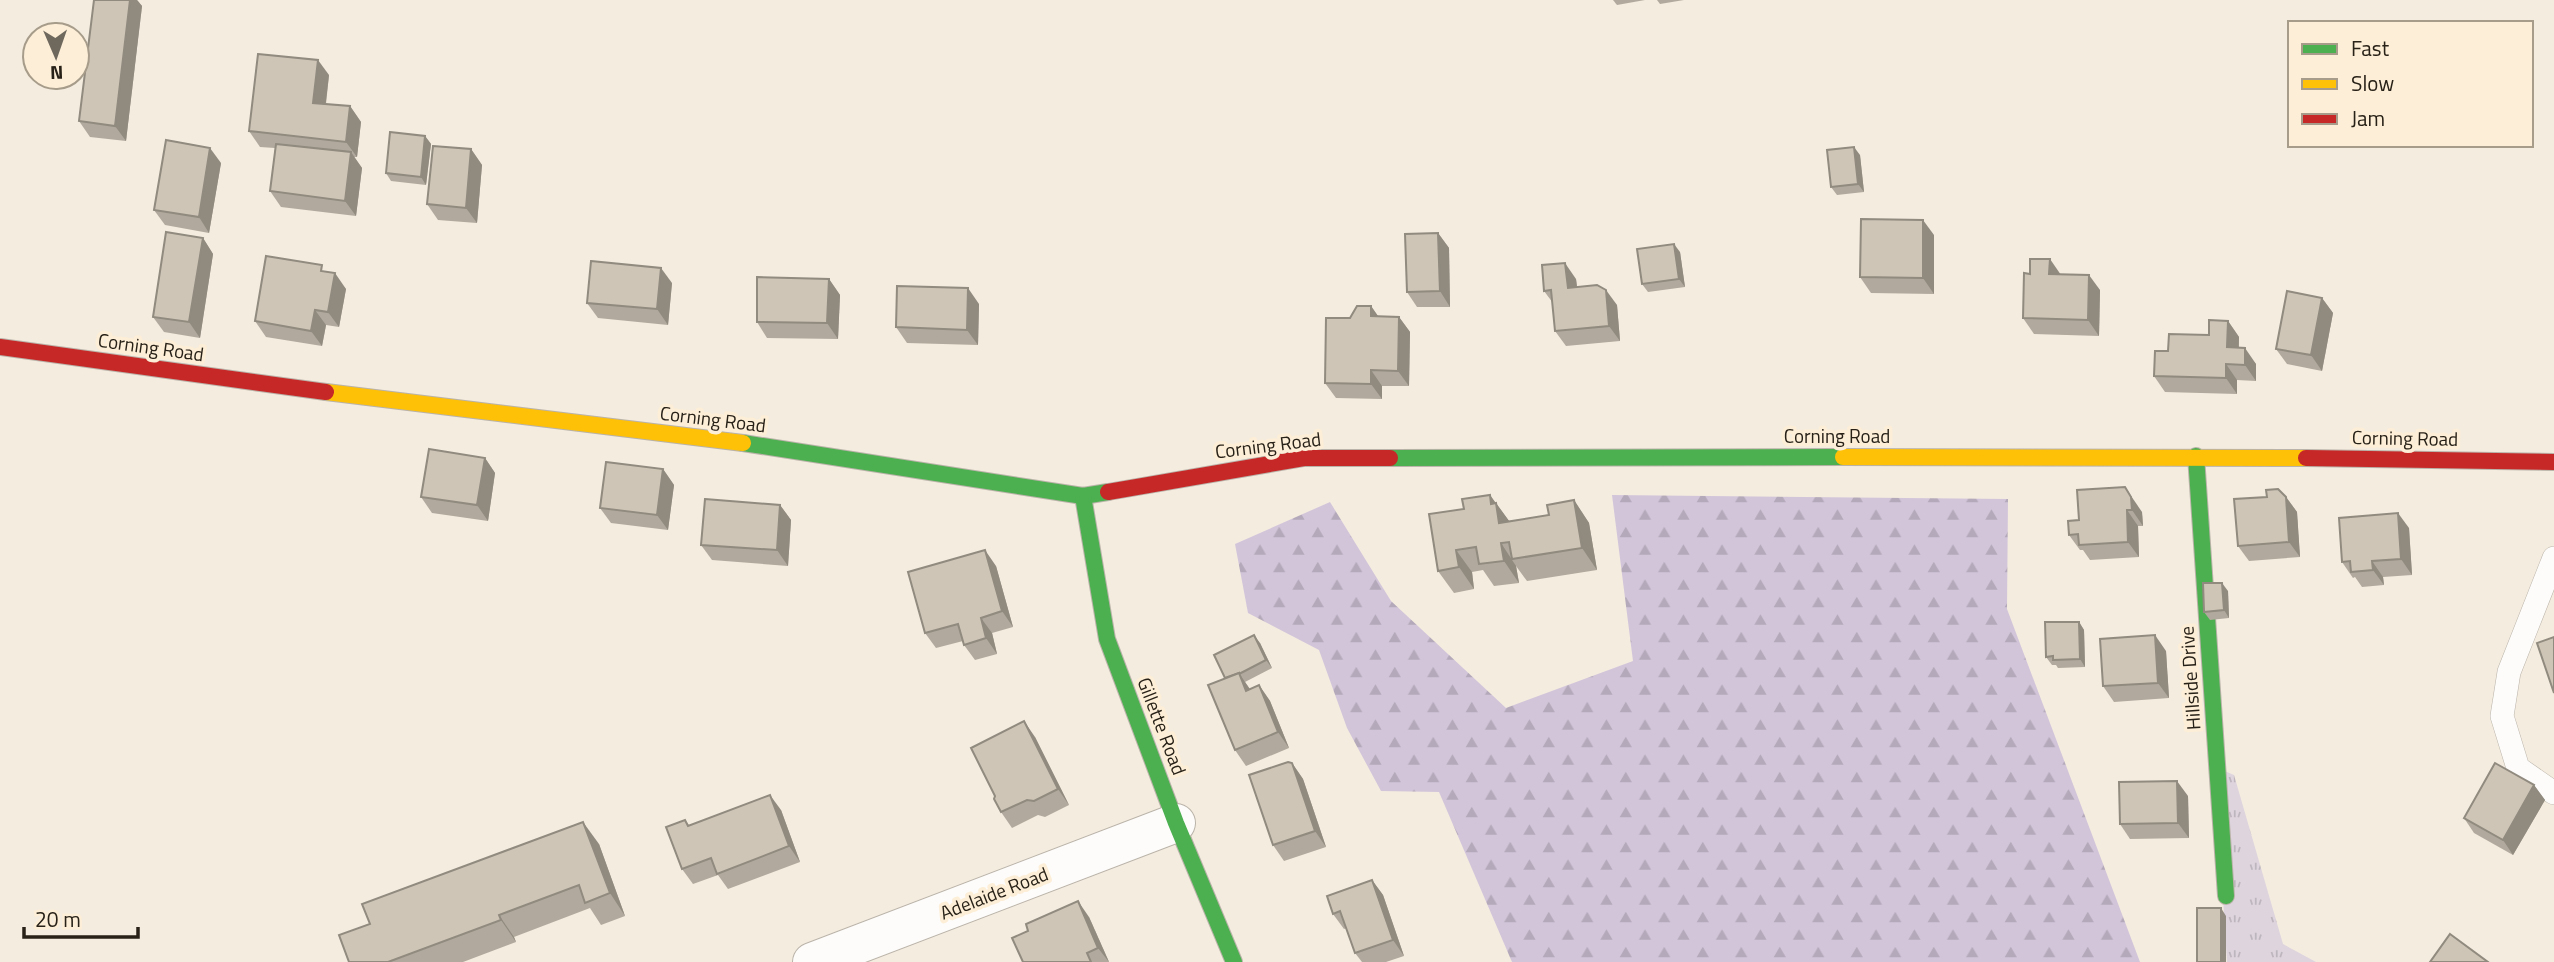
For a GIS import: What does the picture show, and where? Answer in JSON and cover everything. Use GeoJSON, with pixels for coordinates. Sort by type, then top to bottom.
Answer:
{"type":"FeatureCollection","features":[{"type":"Feature","properties":{"kind":"street","name":"Corning Road"},"geometry":{"type":"LineString","coordinates":[[0,347],[420,405],[727,440],[1083,496],[1304,458],[2196,456],[2554,462]]}},
{"type":"Feature","properties":{"kind":"street","name":"Hillside Drive"},"geometry":{"type":"LineString","coordinates":[[2196,456],[2227,896]]}},
{"type":"Feature","properties":{"kind":"street","name":"Gillette Road"},"geometry":{"type":"LineString","coordinates":[[1083,496],[1107,639],[1176,824],[1234,962]]}},
{"type":"Feature","properties":{"kind":"street","name":"Adelaide Road"},"geometry":{"type":"LineString","coordinates":[[812,962],[1176,824]]}},
{"type":"Feature","properties":{"kind":"lane"},"geometry":{"type":"LineString","coordinates":[[2554,558],[2510,672],[2502,716],[2518,768],[2554,793]]}},
{"type":"Feature","properties":{"kind":"green space"},"geometry":{"type":"Polygon","coordinates":[[[1612,495],[2008,499],[2007,609],[2140,962],[1512,962],[1439,792],[1381,791],[1347,728],[1319,650],[1248,613],[1235,544],[1330,502],[1391,601],[1506,708],[1633,661],[1612,495]]]}},
{"type":"Feature","properties":{"kind":"green space"},"geometry":{"type":"Polygon","coordinates":[[[2215,767],[2234,775],[2283,944],[2316,962],[2227,962],[2215,767]]]}},
{"type":"Feature","properties":{"kind":"building"},"geometry":{"type":"Polygon","coordinates":[[[94,0],[130,0],[115,126],[79,121],[83,91],[91,91],[91,24],[94,0]]]}},
{"type":"Feature","properties":{"kind":"building"},"geometry":{"type":"Polygon","coordinates":[[[258,54],[318,60],[313,103],[350,106],[346,142],[249,131],[258,54]]]}},
{"type":"Feature","properties":{"kind":"building"},"geometry":{"type":"Polygon","coordinates":[[[390,132],[425,136],[421,177],[386,173],[390,132]]]}},
{"type":"Feature","properties":{"kind":"building"},"geometry":{"type":"Polygon","coordinates":[[[166,140],[210,148],[199,217],[154,210],[166,140]]]}},
{"type":"Feature","properties":{"kind":"building"},"geometry":{"type":"Polygon","coordinates":[[[276,144],[351,152],[345,201],[270,191],[276,144]]]}},
{"type":"Feature","properties":{"kind":"building"},"geometry":{"type":"Polygon","coordinates":[[[433,146],[471,149],[466,208],[427,204],[433,146]]]}},
{"type":"Feature","properties":{"kind":"building"},"geometry":{"type":"Polygon","coordinates":[[[1854,147],[1858,184],[1831,187],[1827,150],[1854,147]]]}},
{"type":"Feature","properties":{"kind":"building"},"geometry":{"type":"Polygon","coordinates":[[[1861,219],[1923,220],[1923,278],[1860,277],[1861,219]]]}},
{"type":"Feature","properties":{"kind":"building"},"geometry":{"type":"Polygon","coordinates":[[[166,232],[203,238],[189,322],[153,317],[166,232]]]}},
{"type":"Feature","properties":{"kind":"building"},"geometry":{"type":"Polygon","coordinates":[[[1438,233],[1440,291],[1407,292],[1405,234],[1438,233]]]}},
{"type":"Feature","properties":{"kind":"building"},"geometry":{"type":"Polygon","coordinates":[[[1674,244],[1679,279],[1642,284],[1637,249],[1674,244]]]}},
{"type":"Feature","properties":{"kind":"building"},"geometry":{"type":"Polygon","coordinates":[[[266,256],[322,265],[321,271],[335,273],[328,312],[315,310],[311,331],[255,321],[266,256]]]}},
{"type":"Feature","properties":{"kind":"building"},"geometry":{"type":"Polygon","coordinates":[[[2030,259],[2050,259],[2049,274],[2089,275],[2088,320],[2023,318],[2024,273],[2030,274],[2030,259]]]}},
{"type":"Feature","properties":{"kind":"building"},"geometry":{"type":"Polygon","coordinates":[[[591,261],[661,268],[657,309],[587,303],[591,261]]]}},
{"type":"Feature","properties":{"kind":"building"},"geometry":{"type":"Polygon","coordinates":[[[1565,263],[1568,288],[1597,285],[1606,290],[1609,326],[1555,331],[1551,290],[1544,291],[1542,265],[1565,263]]]}},
{"type":"Feature","properties":{"kind":"building"},"geometry":{"type":"Polygon","coordinates":[[[757,277],[829,279],[827,323],[757,322],[757,277]]]}},
{"type":"Feature","properties":{"kind":"building"},"geometry":{"type":"Polygon","coordinates":[[[897,286],[968,288],[967,330],[896,327],[897,286]]]}},
{"type":"Feature","properties":{"kind":"building"},"geometry":{"type":"Polygon","coordinates":[[[2287,291],[2322,298],[2311,355],[2276,349],[2287,291]]]}},
{"type":"Feature","properties":{"kind":"building"},"geometry":{"type":"Polygon","coordinates":[[[1357,306],[1371,306],[1371,316],[1399,317],[1398,371],[1371,370],[1371,384],[1325,383],[1326,318],[1350,318],[1357,306]]]}},
{"type":"Feature","properties":{"kind":"building"},"geometry":{"type":"Polygon","coordinates":[[[2209,320],[2228,321],[2227,347],[2245,348],[2245,365],[2226,364],[2226,378],[2154,376],[2155,351],[2168,351],[2169,334],[2209,335],[2209,320]]]}},
{"type":"Feature","properties":{"kind":"building"},"geometry":{"type":"Polygon","coordinates":[[[429,449],[485,458],[477,505],[421,497],[429,449]]]}},
{"type":"Feature","properties":{"kind":"building"},"geometry":{"type":"Polygon","coordinates":[[[606,462],[663,469],[657,515],[600,508],[606,462]]]}},
{"type":"Feature","properties":{"kind":"building"},"geometry":{"type":"Polygon","coordinates":[[[2125,487],[2131,497],[2132,510],[2127,510],[2128,542],[2079,545],[2078,534],[2069,535],[2068,521],[2079,520],[2077,490],[2125,487]]]}},
{"type":"Feature","properties":{"kind":"building"},"geometry":{"type":"Polygon","coordinates":[[[2278,489],[2286,497],[2289,542],[2238,546],[2234,499],[2267,497],[2266,490],[2278,489]]]}},
{"type":"Feature","properties":{"kind":"building"},"geometry":{"type":"Polygon","coordinates":[[[1490,495],[1491,504],[1496,503],[1499,523],[1549,515],[1547,505],[1574,500],[1582,548],[1512,559],[1509,542],[1501,543],[1504,561],[1479,564],[1476,547],[1456,550],[1459,567],[1438,571],[1429,514],[1464,509],[1462,499],[1490,495]]]}},
{"type":"Feature","properties":{"kind":"building"},"geometry":{"type":"Polygon","coordinates":[[[705,499],[780,505],[777,550],[701,545],[705,499]]]}},
{"type":"Feature","properties":{"kind":"building"},"geometry":{"type":"Polygon","coordinates":[[[2398,513],[2401,559],[2372,561],[2373,570],[2351,572],[2350,561],[2342,562],[2339,518],[2398,513]]]}},
{"type":"Feature","properties":{"kind":"building"},"geometry":{"type":"Polygon","coordinates":[[[985,550],[1002,611],[981,618],[986,638],[964,645],[958,624],[925,633],[908,572],[985,550]]]}},
{"type":"Feature","properties":{"kind":"building"},"geometry":{"type":"Polygon","coordinates":[[[2203,583],[2222,583],[2224,610],[2204,612],[2203,583]]]}},
{"type":"Feature","properties":{"kind":"building"},"geometry":{"type":"Polygon","coordinates":[[[2045,622],[2079,622],[2080,659],[2053,660],[2053,656],[2046,657],[2045,622]]]}},
{"type":"Feature","properties":{"kind":"building"},"geometry":{"type":"Polygon","coordinates":[[[1254,635],[1266,660],[1225,678],[1214,655],[1254,635]]]}},
{"type":"Feature","properties":{"kind":"building"},"geometry":{"type":"Polygon","coordinates":[[[2155,635],[2158,683],[2103,686],[2100,639],[2155,635]]]}},
{"type":"Feature","properties":{"kind":"building"},"geometry":{"type":"Polygon","coordinates":[[[2554,637],[2554,693],[2537,643],[2554,637]]]}},
{"type":"Feature","properties":{"kind":"building"},"geometry":{"type":"Polygon","coordinates":[[[1239,673],[1246,691],[1259,685],[1278,732],[1235,750],[1208,685],[1239,673]]]}},
{"type":"Feature","properties":{"kind":"building"},"geometry":{"type":"Polygon","coordinates":[[[1024,721],[1058,789],[1034,801],[1027,800],[1001,812],[971,748],[1024,721]]]}},
{"type":"Feature","properties":{"kind":"building"},"geometry":{"type":"Polygon","coordinates":[[[1292,763],[1315,831],[1273,845],[1249,775],[1292,763]]]}},
{"type":"Feature","properties":{"kind":"building"},"geometry":{"type":"Polygon","coordinates":[[[2495,763],[2534,785],[2503,840],[2464,818],[2495,763]]]}},
{"type":"Feature","properties":{"kind":"building"},"geometry":{"type":"Polygon","coordinates":[[[2177,781],[2178,823],[2120,824],[2119,782],[2177,781]]]}},
{"type":"Feature","properties":{"kind":"building"},"geometry":{"type":"Polygon","coordinates":[[[770,795],[789,846],[717,874],[711,858],[682,869],[666,827],[685,820],[688,826],[770,795]]]}},
{"type":"Feature","properties":{"kind":"building"},"geometry":{"type":"Polygon","coordinates":[[[583,822],[610,893],[585,903],[579,885],[499,915],[501,920],[388,962],[349,962],[339,935],[370,924],[362,904],[583,822]]]}},
{"type":"Feature","properties":{"kind":"building"},"geometry":{"type":"Polygon","coordinates":[[[1372,880],[1393,940],[1355,953],[1340,911],[1333,914],[1327,896],[1372,880]]]}},
{"type":"Feature","properties":{"kind":"building"},"geometry":{"type":"Polygon","coordinates":[[[1078,901],[1098,948],[1087,953],[1091,962],[1023,962],[1012,938],[1028,931],[1026,924],[1078,901]]]}},
{"type":"Feature","properties":{"kind":"building"},"geometry":{"type":"Polygon","coordinates":[[[2197,908],[2221,908],[2221,962],[2197,962],[2197,908]]]}},
{"type":"Feature","properties":{"kind":"building"},"geometry":{"type":"Polygon","coordinates":[[[2450,934],[2488,962],[2430,962],[2450,934]]]}},
{"type":"Feature","properties":{"kind":"traffic: fast"},"geometry":{"type":"LineString","coordinates":[[743,443],[1083,496],[1108,492]]}},
{"type":"Feature","properties":{"kind":"traffic: fast"},"geometry":{"type":"LineString","coordinates":[[2196,456],[2226,896]]}},
{"type":"Feature","properties":{"kind":"traffic: fast"},"geometry":{"type":"LineString","coordinates":[[1390,458],[1843,457]]}},
{"type":"Feature","properties":{"kind":"traffic: fast"},"geometry":{"type":"LineString","coordinates":[[1083,496],[1107,639],[1176,823],[1234,962]]}},
{"type":"Feature","properties":{"kind":"traffic: slow"},"geometry":{"type":"LineString","coordinates":[[326,392],[743,443]]}},
{"type":"Feature","properties":{"kind":"traffic: slow"},"geometry":{"type":"LineString","coordinates":[[1843,457],[2306,458]]}},
{"type":"Feature","properties":{"kind":"traffic: jam"},"geometry":{"type":"LineString","coordinates":[[0,347],[326,392]]}},
{"type":"Feature","properties":{"kind":"traffic: jam"},"geometry":{"type":"LineString","coordinates":[[1108,492],[1304,458],[1390,458]]}},
{"type":"Feature","properties":{"kind":"traffic: jam"},"geometry":{"type":"LineString","coordinates":[[2306,458],[2554,462]]}}]}
